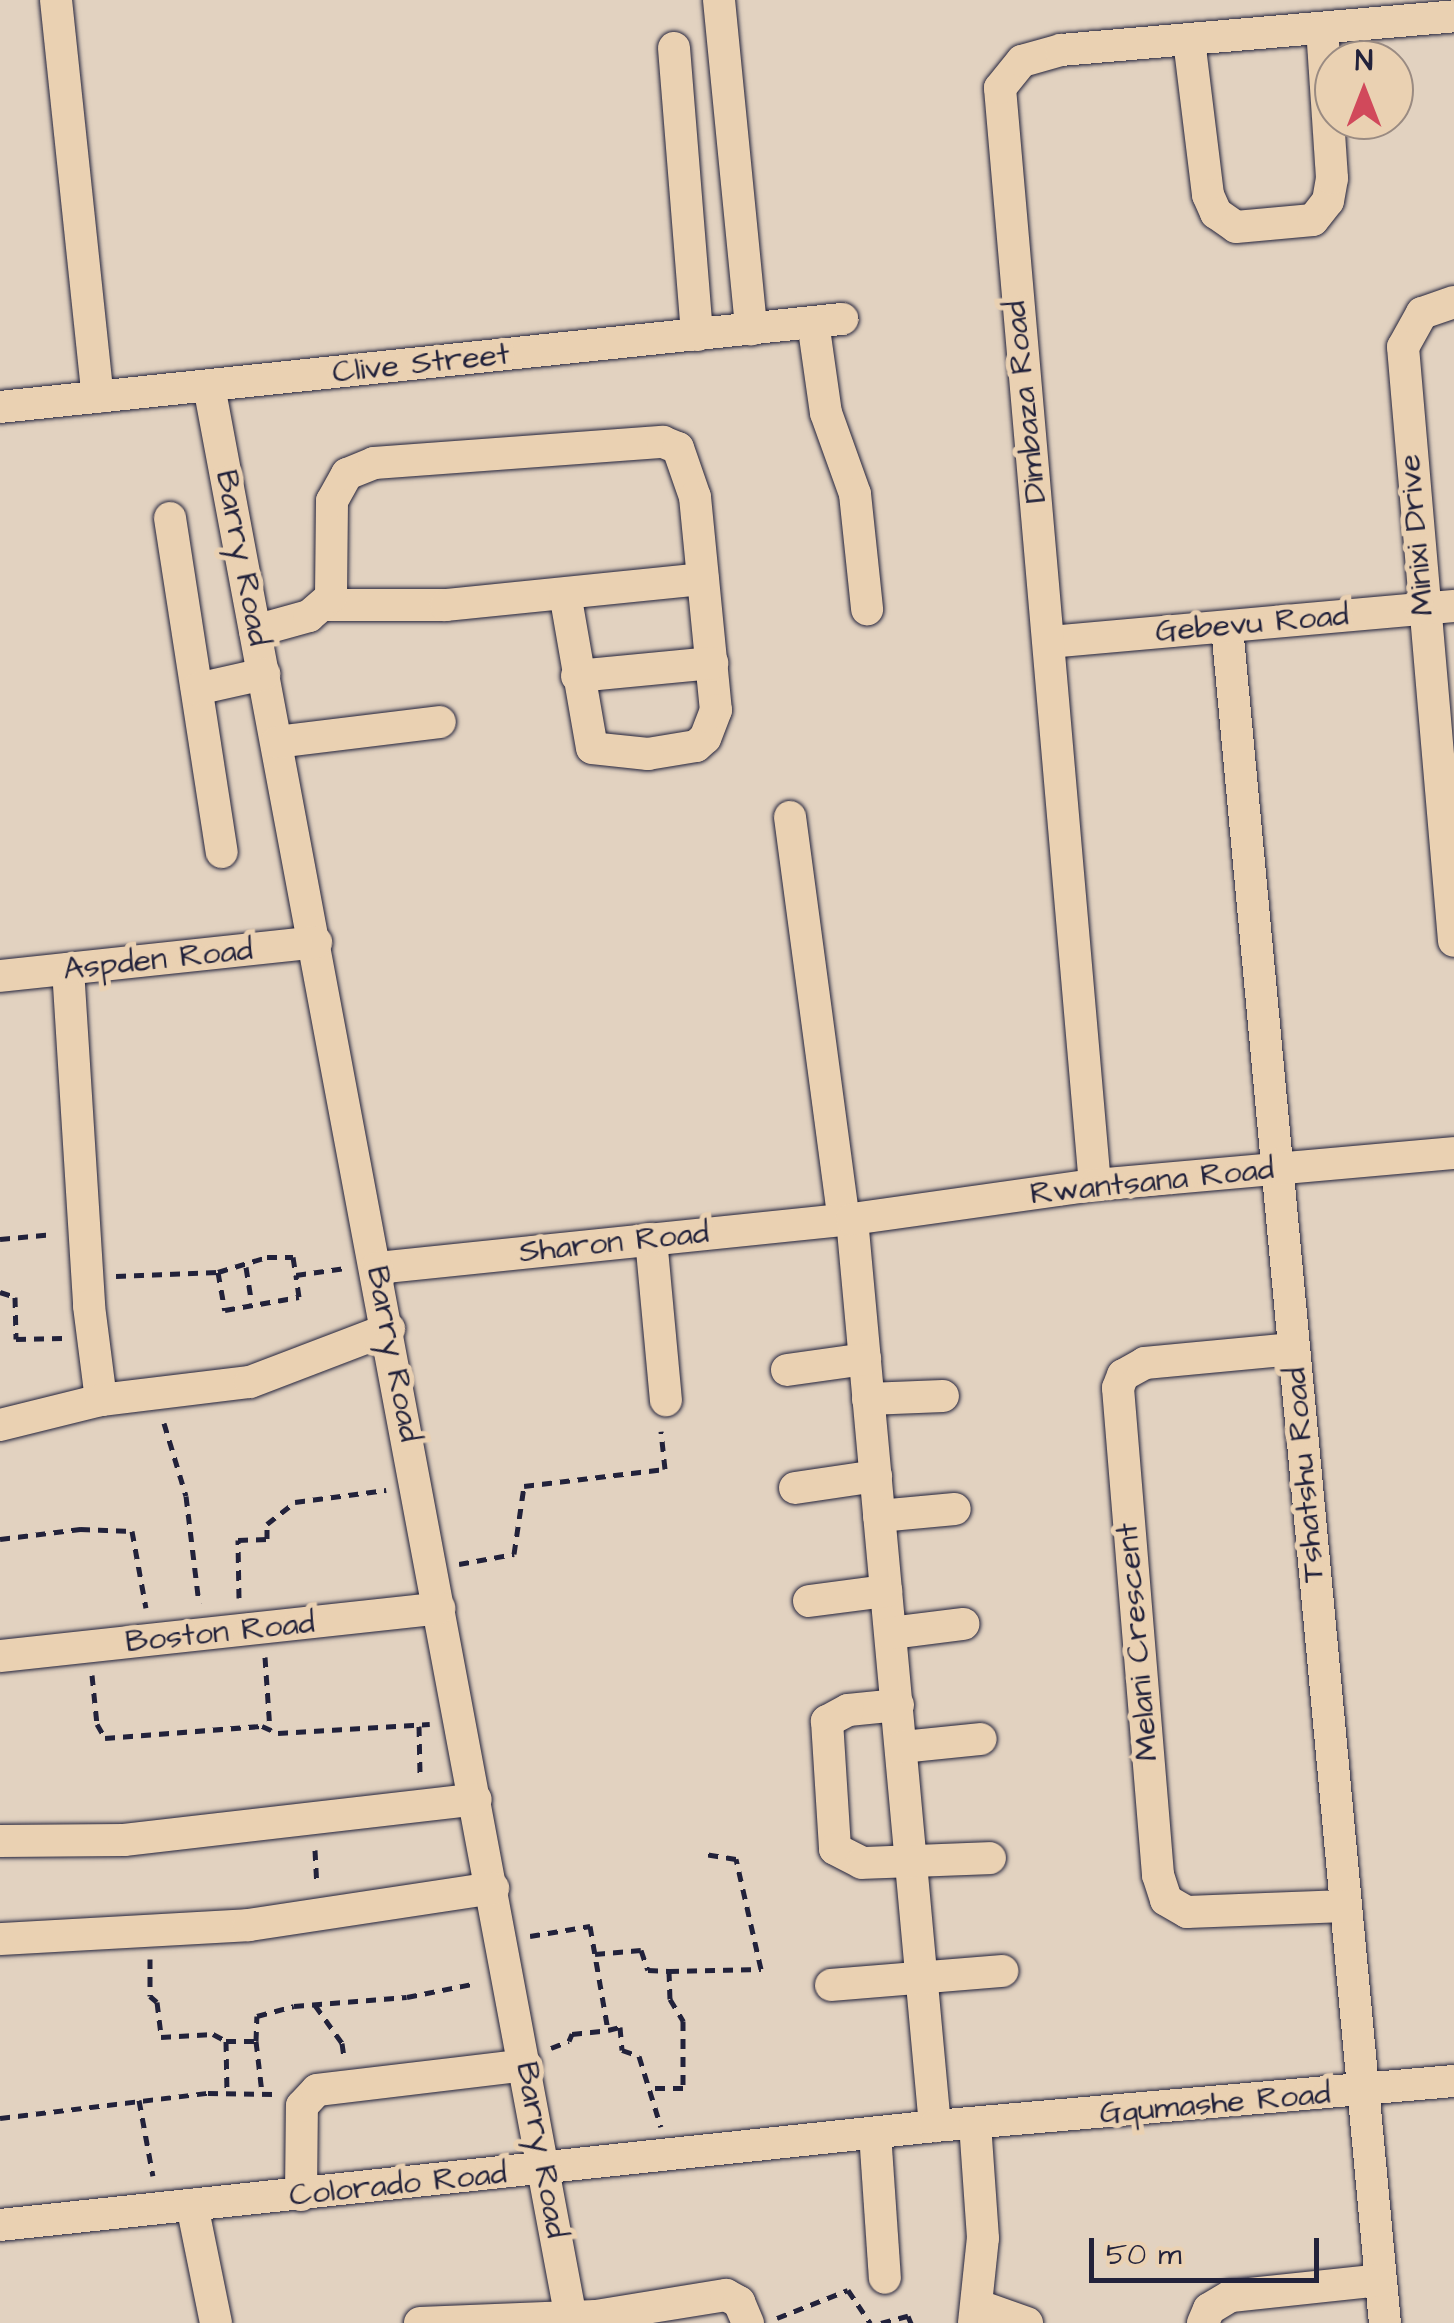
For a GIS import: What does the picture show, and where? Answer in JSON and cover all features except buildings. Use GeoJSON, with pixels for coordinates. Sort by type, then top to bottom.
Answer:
{"type":"FeatureCollection","features":[{"type":"Feature","properties":{"kind":"street"},"geometry":{"type":"LineString","coordinates":[[56,0],[98,397]]}},
{"type":"Feature","properties":{"kind":"street"},"geometry":{"type":"LineString","coordinates":[[719,0],[751,329]]}},
{"type":"Feature","properties":{"kind":"street","name":"Dimbaza Road"},"geometry":{"type":"LineString","coordinates":[[1095,1186],[1000,88],[1022,62],[1041,54],[1454,16]]}},
{"type":"Feature","properties":{"kind":"street"},"geometry":{"type":"LineString","coordinates":[[1189,40],[1208,195],[1216,213],[1236,227],[1314,220],[1332,178],[1322,29]]}},
{"type":"Feature","properties":{"kind":"street"},"geometry":{"type":"LineString","coordinates":[[674,48],[697,335]]}},
{"type":"Feature","properties":{"kind":"street","name":"Minixi Drive"},"geometry":{"type":"LineString","coordinates":[[1454,302],[1422,313],[1403,346],[1438,607],[1454,941]]}},
{"type":"Feature","properties":{"kind":"street","name":"Clive Street"},"geometry":{"type":"LineString","coordinates":[[0,407],[828,321],[826,413],[855,494],[867,608]]}},
{"type":"Feature","properties":{"kind":"street","name":"Barry Road"},"geometry":{"type":"LineString","coordinates":[[210,386],[571,2320]]}},
{"type":"Feature","properties":{"kind":"street"},"geometry":{"type":"LineString","coordinates":[[325,606],[333,588],[332,502],[348,474],[374,464],[638,440],[678,448],[694,497],[712,663],[716,710],[705,738],[696,746],[648,754],[592,748],[565,594]]}},
{"type":"Feature","properties":{"kind":"street"},"geometry":{"type":"LineString","coordinates":[[170,518],[222,852]]}},
{"type":"Feature","properties":{"kind":"street"},"geometry":{"type":"LineString","coordinates":[[255,631],[325,606],[399,608],[703,579]]}},
{"type":"Feature","properties":{"kind":"street","name":"Gebevu Road"},"geometry":{"type":"LineString","coordinates":[[1050,642],[1438,607]]}},
{"type":"Feature","properties":{"kind":"street","name":"Tshatshu Road"},"geometry":{"type":"LineString","coordinates":[[1227,627],[1385,2323]]}},
{"type":"Feature","properties":{"kind":"street"},"geometry":{"type":"LineString","coordinates":[[577,676],[712,663]]}},
{"type":"Feature","properties":{"kind":"street"},"geometry":{"type":"LineString","coordinates":[[197,688],[264,674]]}},
{"type":"Feature","properties":{"kind":"street"},"geometry":{"type":"LineString","coordinates":[[277,742],[440,722]]}},
{"type":"Feature","properties":{"kind":"street"},"geometry":{"type":"LineString","coordinates":[[790,817],[865,1359],[935,2126]]}},
{"type":"Feature","properties":{"kind":"street","name":"Aspden Road"},"geometry":{"type":"LineString","coordinates":[[0,976],[316,942]]}},
{"type":"Feature","properties":{"kind":"street"},"geometry":{"type":"LineString","coordinates":[[68,969],[92,1337],[102,1400]]}},
{"type":"Feature","properties":{"kind":"street","name":"Rwantsana Road"},"geometry":{"type":"LineString","coordinates":[[848,1220],[1095,1186],[1454,1153]]}},
{"type":"Feature","properties":{"kind":"street","name":"Sharon Road"},"geometry":{"type":"LineString","coordinates":[[377,1268],[848,1220]]}},
{"type":"Feature","properties":{"kind":"street"},"geometry":{"type":"LineString","coordinates":[[652,1239],[666,1400]]}},
{"type":"Feature","properties":{"kind":"street"},"geometry":{"type":"LineString","coordinates":[[0,1425],[102,1400],[250,1382],[389,1329]]}},
{"type":"Feature","properties":{"kind":"street","name":"Melani Crescent"},"geometry":{"type":"LineString","coordinates":[[1293,1349],[1145,1364],[1124,1375],[1118,1388],[1158,1875],[1166,1900],[1187,1912],[1345,1906]]}},
{"type":"Feature","properties":{"kind":"street"},"geometry":{"type":"LineString","coordinates":[[787,1370],[865,1359]]}},
{"type":"Feature","properties":{"kind":"street"},"geometry":{"type":"LineString","coordinates":[[868,1399],[943,1396]]}},
{"type":"Feature","properties":{"kind":"street"},"geometry":{"type":"LineString","coordinates":[[796,1488],[876,1476]]}},
{"type":"Feature","properties":{"kind":"street"},"geometry":{"type":"LineString","coordinates":[[879,1516],[955,1509]]}},
{"type":"Feature","properties":{"kind":"street"},"geometry":{"type":"LineString","coordinates":[[809,1601],[886,1590]]}},
{"type":"Feature","properties":{"kind":"street","name":"Boston Road"},"geometry":{"type":"LineString","coordinates":[[0,1656],[439,1608]]}},
{"type":"Feature","properties":{"kind":"street"},"geometry":{"type":"LineString","coordinates":[[891,1633],[963,1624]]}},
{"type":"Feature","properties":{"kind":"street"},"geometry":{"type":"LineString","coordinates":[[898,1705],[848,1710],[828,1721],[832,1841],[849,1861],[990,1858]]}},
{"type":"Feature","properties":{"kind":"street"},"geometry":{"type":"LineString","coordinates":[[902,1747],[981,1739]]}},
{"type":"Feature","properties":{"kind":"street"},"geometry":{"type":"LineString","coordinates":[[0,1842],[124,1840],[476,1799]]}},
{"type":"Feature","properties":{"kind":"street"},"geometry":{"type":"LineString","coordinates":[[0,1938],[318,1917],[492,1888]]}},
{"type":"Feature","properties":{"kind":"street"},"geometry":{"type":"LineString","coordinates":[[831,1985],[1002,1971]]}},
{"type":"Feature","properties":{"kind":"street"},"geometry":{"type":"LineString","coordinates":[[301,2195],[300,2118],[308,2095],[346,2082],[525,2059]]}},
{"type":"Feature","properties":{"kind":"street","name":"Gqumashe Road"},"geometry":{"type":"LineString","coordinates":[[975,2124],[1454,2081]]}},
{"type":"Feature","properties":{"kind":"street"},"geometry":{"type":"LineString","coordinates":[[975,2124],[983,2238],[977,2315],[1026,2323]]}},
{"type":"Feature","properties":{"kind":"street","name":"Colorado Road"},"geometry":{"type":"LineString","coordinates":[[0,2226],[975,2124]]}},
{"type":"Feature","properties":{"kind":"street"},"geometry":{"type":"LineString","coordinates":[[875,2133],[885,2278]]}},
{"type":"Feature","properties":{"kind":"street"},"geometry":{"type":"LineString","coordinates":[[177,2208],[216,2323]]}},
{"type":"Feature","properties":{"kind":"street"},"geometry":{"type":"LineString","coordinates":[[1202,2323],[1209,2309],[1230,2296],[1380,2280]]}},
{"type":"Feature","properties":{"kind":"street"},"geometry":{"type":"LineString","coordinates":[[420,2323],[571,2320],[726,2295],[740,2302],[755,2322]]}},
{"type":"Feature","properties":{"kind":"path"},"geometry":{"type":"LineString","coordinates":[[0,1239],[87,1232]]}},
{"type":"Feature","properties":{"kind":"path"},"geometry":{"type":"LineString","coordinates":[[88,1279],[218,1272],[293,1257],[299,1297],[225,1310],[218,1272]]}},
{"type":"Feature","properties":{"kind":"path"},"geometry":{"type":"LineString","coordinates":[[245,1266],[252,1303]]}},
{"type":"Feature","properties":{"kind":"path"},"geometry":{"type":"LineString","coordinates":[[296,1275],[377,1268]]}},
{"type":"Feature","properties":{"kind":"path"},"geometry":{"type":"LineString","coordinates":[[0,1292],[15,1297],[16,1339],[92,1337]]}},
{"type":"Feature","properties":{"kind":"path"},"geometry":{"type":"LineString","coordinates":[[160,1392],[186,1496],[204,1635]]}},
{"type":"Feature","properties":{"kind":"path"},"geometry":{"type":"LineString","coordinates":[[432,1570],[514,1554],[524,1486],[665,1469],[658,1402],[666,1400]]}},
{"type":"Feature","properties":{"kind":"path"},"geometry":{"type":"LineString","coordinates":[[270,1730],[238,1540],[267,1539],[267,1524],[295,1502],[418,1486]]}},
{"type":"Feature","properties":{"kind":"path"},"geometry":{"type":"LineString","coordinates":[[0,1539],[80,1528],[132,1531],[149,1641]]}},
{"type":"Feature","properties":{"kind":"path"},"geometry":{"type":"LineString","coordinates":[[90,1647],[97,1724],[105,1738],[419,1726],[460,1719]]}},
{"type":"Feature","properties":{"kind":"path"},"geometry":{"type":"LineString","coordinates":[[419,1726],[421,1805]]}},
{"type":"Feature","properties":{"kind":"path"},"geometry":{"type":"LineString","coordinates":[[313,1818],[318,1917]]}},
{"type":"Feature","properties":{"kind":"path"},"geometry":{"type":"LineString","coordinates":[[595,1954],[641,1950],[648,1970],[761,1969],[736,1859],[706,1854]]}},
{"type":"Feature","properties":{"kind":"path"},"geometry":{"type":"LineString","coordinates":[[503,1942],[590,1926],[608,2030]]}},
{"type":"Feature","properties":{"kind":"path"},"geometry":{"type":"LineString","coordinates":[[150,1930],[150,1996],[157,2002],[161,2037],[213,2034],[226,2041],[256,2041]]}},
{"type":"Feature","properties":{"kind":"path"},"geometry":{"type":"LineString","coordinates":[[650,2088],[683,2088],[683,2021],[670,1999],[670,1970]]}},
{"type":"Feature","properties":{"kind":"path"},"geometry":{"type":"LineString","coordinates":[[262,2094],[257,2016],[407,1997],[509,1977]]}},
{"type":"Feature","properties":{"kind":"path"},"geometry":{"type":"LineString","coordinates":[[314,2006],[342,2044],[346,2082]]}},
{"type":"Feature","properties":{"kind":"path"},"geometry":{"type":"LineString","coordinates":[[525,2059],[561,2045],[572,2034],[620,2028],[622,2050],[639,2056],[665,2157]]}},
{"type":"Feature","properties":{"kind":"path"},"geometry":{"type":"LineString","coordinates":[[226,2041],[228,2094]]}},
{"type":"Feature","properties":{"kind":"path"},"geometry":{"type":"LineString","coordinates":[[0,2118],[138,2100],[228,2094],[308,2095]]}},
{"type":"Feature","properties":{"kind":"path"},"geometry":{"type":"LineString","coordinates":[[138,2100],[177,2208]]}},
{"type":"Feature","properties":{"kind":"path"},"geometry":{"type":"LineString","coordinates":[[755,2322],[848,2290],[870,2323]]}},
{"type":"Feature","properties":{"kind":"path"},"geometry":{"type":"LineString","coordinates":[[881,2323],[908,2316],[911,2323]]}}]}
